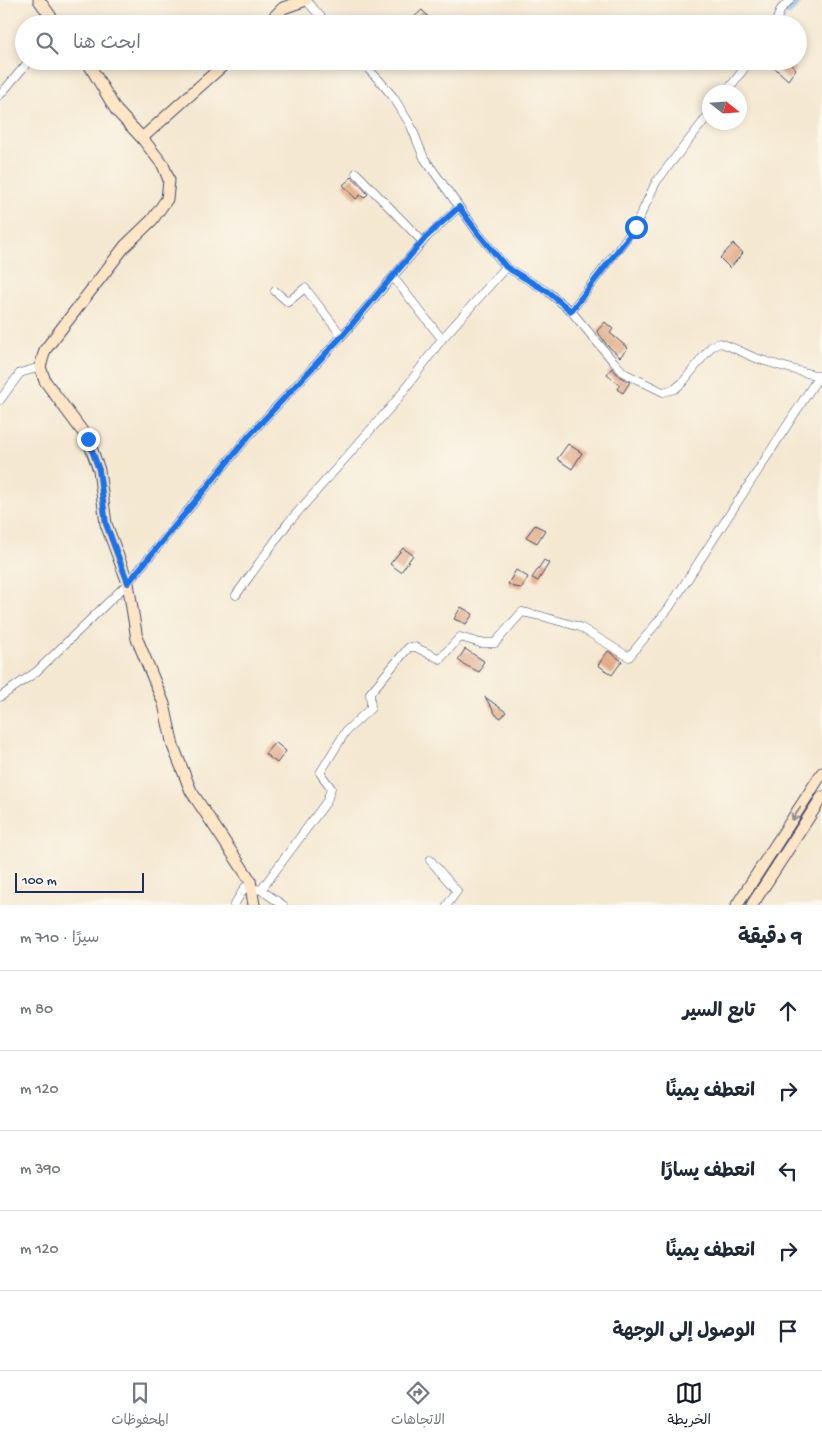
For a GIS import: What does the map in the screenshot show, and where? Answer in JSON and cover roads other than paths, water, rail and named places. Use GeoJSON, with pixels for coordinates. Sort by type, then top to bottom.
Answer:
{"type":"FeatureCollection","features":[{"type":"Feature","properties":{"kind":"street"},"geometry":{"type":"LineString","coordinates":[[38,0],[49,15]]}},
{"type":"Feature","properties":{"kind":"street"},"geometry":{"type":"LineString","coordinates":[[276,15],[283,8],[306,0],[319,15]]}},
{"type":"Feature","properties":{"kind":"street"},"geometry":{"type":"LineString","coordinates":[[779,15],[787,1]]}},
{"type":"Feature","properties":{"kind":"street"},"geometry":{"type":"LineString","coordinates":[[0,95],[22,70]]}},
{"type":"Feature","properties":{"kind":"street"},"geometry":{"type":"LineString","coordinates":[[92,70],[116,110],[142,138],[163,165],[169,180],[166,199],[152,220],[125,246],[45,350],[40,367],[45,381],[88,439],[99,470],[106,524],[128,583],[138,639],[164,704],[173,746],[191,791],[257,889],[283,905]]}},
{"type":"Feature","properties":{"kind":"street"},"geometry":{"type":"LineString","coordinates":[[142,138],[218,70]]}},
{"type":"Feature","properties":{"kind":"street"},"geometry":{"type":"LineString","coordinates":[[254,905],[257,889],[327,801],[331,788],[320,773],[346,732],[371,708],[370,692],[409,647],[415,647],[440,659],[460,637],[480,643],[495,643],[522,612],[580,627],[628,657],[669,608],[820,376],[786,368],[720,343],[712,347],[675,390],[662,392],[624,373],[571,311],[548,292],[506,267],[478,233],[424,158],[411,126],[394,98],[369,70]]}},
{"type":"Feature","properties":{"kind":"street"},"geometry":{"type":"LineString","coordinates":[[731,85],[743,70]]}},
{"type":"Feature","properties":{"kind":"street"},"geometry":{"type":"LineString","coordinates":[[571,311],[636,227],[656,182],[702,123]]}},
{"type":"Feature","properties":{"kind":"street"},"geometry":{"type":"LineString","coordinates":[[356,173],[422,242]]}},
{"type":"Feature","properties":{"kind":"street"},"geometry":{"type":"LineString","coordinates":[[0,697],[36,672],[128,583],[248,437],[342,336],[422,242],[459,207]]}},
{"type":"Feature","properties":{"kind":"street"},"geometry":{"type":"LineString","coordinates":[[236,595],[288,523],[396,400],[442,339],[506,267]]}},
{"type":"Feature","properties":{"kind":"street"},"geometry":{"type":"LineString","coordinates":[[393,276],[442,339]]}},
{"type":"Feature","properties":{"kind":"street"},"geometry":{"type":"LineString","coordinates":[[275,291],[288,302],[305,288],[342,336]]}},
{"type":"Feature","properties":{"kind":"street"},"geometry":{"type":"LineString","coordinates":[[0,400],[20,373],[40,367]]}},
{"type":"Feature","properties":{"kind":"street"},"geometry":{"type":"LineString","coordinates":[[736,905],[822,773]]}},
{"type":"Feature","properties":{"kind":"street"},"geometry":{"type":"LineString","coordinates":[[752,905],[822,797]]}},
{"type":"Feature","properties":{"kind":"street"},"geometry":{"type":"LineString","coordinates":[[430,860],[456,891],[447,905]]}},
{"type":"Feature","properties":{"kind":"street"},"geometry":{"type":"LineString","coordinates":[[234,905],[245,887],[257,889]]}},
{"type":"Feature","properties":{"kind":"waterway"},"geometry":{"type":"LineString","coordinates":[[788,11],[798,0]]}}]}
